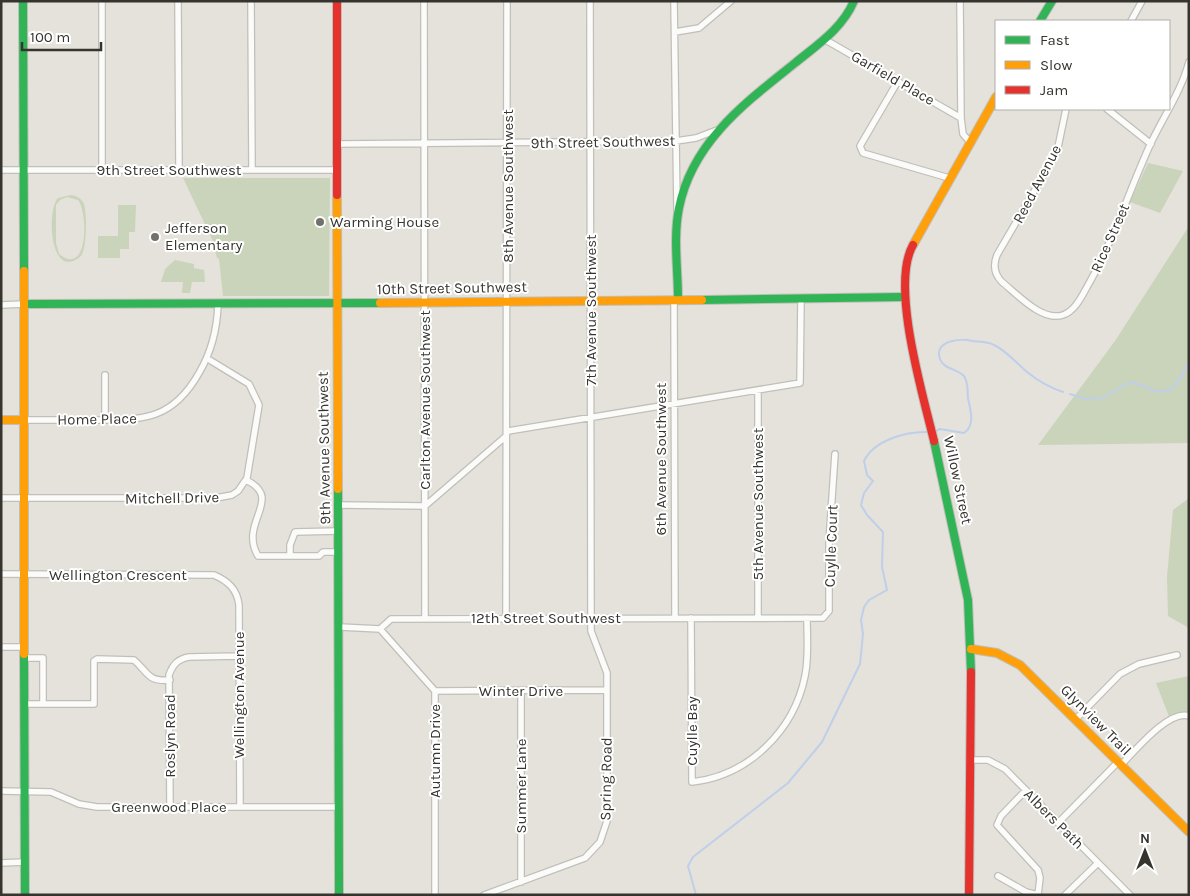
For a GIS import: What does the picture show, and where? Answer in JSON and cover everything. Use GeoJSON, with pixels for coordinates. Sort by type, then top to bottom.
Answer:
{"type":"FeatureCollection","features":[{"type":"Feature","properties":{"kind":"street"},"geometry":{"type":"LineString","coordinates":[[23,1],[25,895]]}},
{"type":"Feature","properties":{"kind":"street"},"geometry":{"type":"LineString","coordinates":[[102,1],[102,170]]}},
{"type":"Feature","properties":{"kind":"street"},"geometry":{"type":"LineString","coordinates":[[178,1],[179,170]]}},
{"type":"Feature","properties":{"kind":"street"},"geometry":{"type":"LineString","coordinates":[[251,1],[252,170]]}},
{"type":"Feature","properties":{"kind":"street","name":"9th Avenue Southwest"},"geometry":{"type":"LineString","coordinates":[[336,1],[336,303],[340,627],[339,895]]}},
{"type":"Feature","properties":{"kind":"street","name":"Carlton Avenue Southwest"},"geometry":{"type":"LineString","coordinates":[[424,1],[425,619]]}},
{"type":"Feature","properties":{"kind":"street","name":"8th Avenue Southwest"},"geometry":{"type":"LineString","coordinates":[[506,618],[507,1]]}},
{"type":"Feature","properties":{"kind":"street","name":"7th Avenue Southwest"},"geometry":{"type":"LineString","coordinates":[[590,1],[591,619]]}},
{"type":"Feature","properties":{"kind":"street","name":"6th Avenue Southwest"},"geometry":{"type":"LineString","coordinates":[[674,1],[677,224],[675,618]]}},
{"type":"Feature","properties":{"kind":"street"},"geometry":{"type":"LineString","coordinates":[[675,32],[699,28],[730,1]]}},
{"type":"Feature","properties":{"kind":"street"},"geometry":{"type":"LineString","coordinates":[[677,224],[679,207],[689,174],[706,144],[717,130],[735,112],[824,39],[844,19],[854,1]]}},
{"type":"Feature","properties":{"kind":"street"},"geometry":{"type":"LineString","coordinates":[[960,1],[961,118],[963,134],[970,142]]}},
{"type":"Feature","properties":{"kind":"street"},"geometry":{"type":"LineString","coordinates":[[1041,20],[1052,1]]}},
{"type":"Feature","properties":{"kind":"street"},"geometry":{"type":"LineString","coordinates":[[1132,20],[1142,1]]}},
{"type":"Feature","properties":{"kind":"street","name":"Garfield Place"},"geometry":{"type":"LineString","coordinates":[[824,39],[961,118]]}},
{"type":"Feature","properties":{"kind":"street","name":"Rice Street"},"geometry":{"type":"LineString","coordinates":[[1170,108],[1182,85],[1189,62]]}},
{"type":"Feature","properties":{"kind":"street"},"geometry":{"type":"LineString","coordinates":[[898,81],[860,146],[860,150],[863,153],[949,178]]}},
{"type":"Feature","properties":{"kind":"street","name":"Willow Street"},"geometry":{"type":"LineString","coordinates":[[969,895],[971,649],[966,585],[903,296],[903,276],[909,251],[995,100]]}},
{"type":"Feature","properties":{"kind":"street","name":"Reed Avenue"},"geometry":{"type":"LineString","coordinates":[[997,255],[1058,152],[1066,110]]}},
{"type":"Feature","properties":{"kind":"street"},"geometry":{"type":"LineString","coordinates":[[1108,110],[1151,144]]}},
{"type":"Feature","properties":{"kind":"street","name":"Rice Street"},"geometry":{"type":"LineString","coordinates":[[997,255],[995,273],[1002,282],[1047,315],[1055,316],[1067,313],[1075,305],[1092,279],[1151,144],[1169,110]]}},
{"type":"Feature","properties":{"kind":"street","name":"9th Street Southwest"},"geometry":{"type":"LineString","coordinates":[[336,144],[676,141],[696,138],[717,130]]}},
{"type":"Feature","properties":{"kind":"street","name":"9th Street Southwest"},"geometry":{"type":"LineString","coordinates":[[1,170],[336,170]]}},
{"type":"Feature","properties":{"kind":"street","name":"10th Street Southwest"},"geometry":{"type":"LineString","coordinates":[[1,305],[424,303],[903,296]]}},
{"type":"Feature","properties":{"kind":"street"},"geometry":{"type":"LineString","coordinates":[[339,505],[425,506],[507,434],[800,383],[801,298]]}},
{"type":"Feature","properties":{"kind":"street","name":"Home Place"},"geometry":{"type":"LineString","coordinates":[[24,420],[141,419],[166,411],[186,394],[208,359],[216,330],[218,305]]}},
{"type":"Feature","properties":{"kind":"street"},"geometry":{"type":"LineString","coordinates":[[208,359],[243,379],[249,384],[257,398],[260,413],[246,480],[259,487],[262,494],[263,504],[252,531],[253,545],[258,556],[319,556],[323,552],[339,552]]}},
{"type":"Feature","properties":{"kind":"street"},"geometry":{"type":"LineString","coordinates":[[105,375],[105,420]]}},
{"type":"Feature","properties":{"kind":"street","name":"5th Avenue Southwest"},"geometry":{"type":"LineString","coordinates":[[758,390],[758,618]]}},
{"type":"Feature","properties":{"kind":"street"},"geometry":{"type":"LineString","coordinates":[[1,420],[24,420]]}},
{"type":"Feature","properties":{"kind":"street","name":"Cuylle Court"},"geometry":{"type":"LineString","coordinates":[[807,618],[823,618],[829,611],[829,542],[835,454]]}},
{"type":"Feature","properties":{"kind":"street","name":"Mitchell Drive"},"geometry":{"type":"LineString","coordinates":[[1,498],[224,498],[238,491],[246,480]]}},
{"type":"Feature","properties":{"kind":"street"},"geometry":{"type":"LineString","coordinates":[[290,556],[290,545],[295,532],[339,531]]}},
{"type":"Feature","properties":{"kind":"street","name":"Wellington Crescent"},"geometry":{"type":"LineString","coordinates":[[1,574],[214,575],[231,585]]}},
{"type":"Feature","properties":{"kind":"street","name":"Wellington Avenue"},"geometry":{"type":"LineString","coordinates":[[231,585],[238,598],[240,806]]}},
{"type":"Feature","properties":{"kind":"street","name":"Cuylle Bay"},"geometry":{"type":"LineString","coordinates":[[691,618],[692,782],[718,777],[741,766],[752,759],[783,727],[797,702],[805,674],[807,618]]}},
{"type":"Feature","properties":{"kind":"street"},"geometry":{"type":"LineString","coordinates":[[758,618],[807,618]]}},
{"type":"Feature","properties":{"kind":"street","name":"12th Street Southwest"},"geometry":{"type":"LineString","coordinates":[[340,627],[380,629],[391,619],[758,618]]}},
{"type":"Feature","properties":{"kind":"street","name":"Spring Road"},"geometry":{"type":"LineString","coordinates":[[484,895],[578,862],[588,855],[600,842],[607,814],[607,673],[604,661],[592,638],[591,619]]}},
{"type":"Feature","properties":{"kind":"street","name":"Autumn Drive"},"geometry":{"type":"LineString","coordinates":[[380,629],[435,691],[436,895]]}},
{"type":"Feature","properties":{"kind":"street"},"geometry":{"type":"LineString","coordinates":[[1,647],[25,647]]}},
{"type":"Feature","properties":{"kind":"street","name":"Glynview Trail"},"geometry":{"type":"LineString","coordinates":[[971,649],[997,653],[1015,662],[1076,719],[1189,832]]}},
{"type":"Feature","properties":{"kind":"street"},"geometry":{"type":"LineString","coordinates":[[1076,719],[1129,669],[1177,655]]}},
{"type":"Feature","properties":{"kind":"street","name":"Roslyn Road"},"geometry":{"type":"LineString","coordinates":[[170,806],[170,680],[173,666],[177,661],[189,657],[238,656]]}},
{"type":"Feature","properties":{"kind":"street"},"geometry":{"type":"LineString","coordinates":[[25,658],[43,658],[43,704]]}},
{"type":"Feature","properties":{"kind":"street"},"geometry":{"type":"LineString","coordinates":[[25,704],[94,704],[94,661],[97,659],[134,660],[154,680],[170,680]]}},
{"type":"Feature","properties":{"kind":"street","name":"Summer Lane"},"geometry":{"type":"LineString","coordinates":[[521,690],[521,882]]}},
{"type":"Feature","properties":{"kind":"street","name":"Winter Drive"},"geometry":{"type":"LineString","coordinates":[[435,691],[607,690]]}},
{"type":"Feature","properties":{"kind":"street"},"geometry":{"type":"LineString","coordinates":[[1058,823],[1120,763],[1170,719],[1183,714],[1189,716]]}},
{"type":"Feature","properties":{"kind":"street","name":"Albers Path"},"geometry":{"type":"LineString","coordinates":[[970,760],[994,762],[1026,790],[1130,895]]}},
{"type":"Feature","properties":{"kind":"street"},"geometry":{"type":"LineString","coordinates":[[998,876],[1021,890],[1038,895],[1040,878],[1038,870],[997,825],[1001,816],[1026,790]]}},
{"type":"Feature","properties":{"kind":"street","name":"Greenwood Place"},"geometry":{"type":"LineString","coordinates":[[1,791],[51,792],[88,806],[339,808]]}},
{"type":"Feature","properties":{"kind":"street"},"geometry":{"type":"LineString","coordinates":[[1,863],[25,862]]}},
{"type":"Feature","properties":{"kind":"street"},"geometry":{"type":"LineString","coordinates":[[1065,895],[1098,863]]}},
{"type":"Feature","properties":{"kind":"green space"},"geometry":{"type":"Polygon","coordinates":[[[1148,163],[1183,171],[1160,213],[1130,202],[1148,163]]]}},
{"type":"Feature","properties":{"kind":"green space"},"geometry":{"type":"Polygon","coordinates":[[[183,178],[330,178],[329,296],[223,296],[219,259],[217,258],[212,239],[183,178]]]}},
{"type":"Feature","properties":{"kind":"green space"},"geometry":{"type":"Polygon","coordinates":[[[71,195],[80,199],[84,204],[86,231],[83,252],[81,256],[71,262],[63,260],[57,253],[53,242],[52,216],[54,205],[58,198],[71,195]],[[67,197],[60,200],[56,205],[56,243],[59,254],[69,259],[76,257],[81,251],[84,240],[83,217],[78,200],[67,197]]]}},
{"type":"Feature","properties":{"kind":"green space"},"geometry":{"type":"Polygon","coordinates":[[[118,205],[136,205],[135,232],[129,232],[129,249],[120,249],[120,258],[98,258],[98,236],[118,236],[118,205]]]}},
{"type":"Feature","properties":{"kind":"green space"},"geometry":{"type":"Polygon","coordinates":[[[1189,226],[1189,443],[1038,445],[1115,341],[1189,226]]]}},
{"type":"Feature","properties":{"kind":"green space"},"geometry":{"type":"Polygon","coordinates":[[[175,260],[194,264],[194,268],[204,270],[205,282],[192,282],[190,293],[182,293],[183,282],[161,282],[165,269],[175,260]]]}},
{"type":"Feature","properties":{"kind":"green space"},"geometry":{"type":"Polygon","coordinates":[[[1189,498],[1189,628],[1168,616],[1167,577],[1173,510],[1189,498]]]}},
{"type":"Feature","properties":{"kind":"green space"},"geometry":{"type":"Polygon","coordinates":[[[1189,676],[1189,716],[1170,719],[1156,683],[1189,676]]]}},
{"type":"Feature","properties":{"kind":"waterway"},"geometry":{"type":"LineString","coordinates":[[936,431],[940,429],[964,433],[970,426],[971,412],[966,379],[961,374],[944,365],[939,353],[944,344],[956,340],[991,344],[1003,350],[1035,378],[1063,392]]}},
{"type":"Feature","properties":{"kind":"waterway"},"geometry":{"type":"LineString","coordinates":[[1070,394],[1095,400],[1104,397],[1125,384],[1131,383],[1159,391],[1169,390],[1175,385],[1189,362]]}},
{"type":"Feature","properties":{"kind":"waterway"},"geometry":{"type":"LineString","coordinates":[[696,895],[688,866],[693,857],[788,783],[822,742],[860,664],[863,634],[861,620],[864,607],[869,600],[887,590],[882,567],[883,532],[867,515],[861,505],[864,493],[873,481],[867,475],[864,461],[875,447],[883,442],[901,435],[929,432]]}},
{"type":"Feature","properties":{"kind":"traffic: fast"},"geometry":{"type":"LineString","coordinates":[[23,1],[24,271]]}},
{"type":"Feature","properties":{"kind":"traffic: fast"},"geometry":{"type":"LineString","coordinates":[[678,299],[677,219],[686,184],[696,163],[708,144],[723,126],[758,93],[828,36],[843,20],[854,1]]}},
{"type":"Feature","properties":{"kind":"traffic: fast"},"geometry":{"type":"LineString","coordinates":[[1041,20],[1052,1]]}},
{"type":"Feature","properties":{"kind":"traffic: fast"},"geometry":{"type":"LineString","coordinates":[[702,300],[903,297]]}},
{"type":"Feature","properties":{"kind":"traffic: fast"},"geometry":{"type":"LineString","coordinates":[[24,304],[380,303]]}},
{"type":"Feature","properties":{"kind":"traffic: fast"},"geometry":{"type":"LineString","coordinates":[[934,441],[968,600],[971,672]]}},
{"type":"Feature","properties":{"kind":"traffic: fast"},"geometry":{"type":"LineString","coordinates":[[338,489],[339,895]]}},
{"type":"Feature","properties":{"kind":"traffic: fast"},"geometry":{"type":"LineString","coordinates":[[24,654],[25,895]]}},
{"type":"Feature","properties":{"kind":"traffic: slow"},"geometry":{"type":"LineString","coordinates":[[913,245],[995,99]]}},
{"type":"Feature","properties":{"kind":"traffic: slow"},"geometry":{"type":"LineString","coordinates":[[337,195],[338,489]]}},
{"type":"Feature","properties":{"kind":"traffic: slow"},"geometry":{"type":"LineString","coordinates":[[24,271],[24,654]]}},
{"type":"Feature","properties":{"kind":"traffic: slow"},"geometry":{"type":"LineString","coordinates":[[380,303],[702,300]]}},
{"type":"Feature","properties":{"kind":"traffic: slow"},"geometry":{"type":"LineString","coordinates":[[1,420],[24,420]]}},
{"type":"Feature","properties":{"kind":"traffic: slow"},"geometry":{"type":"LineString","coordinates":[[971,649],[997,653],[1020,665],[1189,832]]}},
{"type":"Feature","properties":{"kind":"traffic: jam"},"geometry":{"type":"LineString","coordinates":[[337,1],[337,195]]}},
{"type":"Feature","properties":{"kind":"traffic: jam"},"geometry":{"type":"LineString","coordinates":[[913,245],[907,263],[905,286],[907,312],[916,369],[934,441]]}},
{"type":"Feature","properties":{"kind":"traffic: jam"},"geometry":{"type":"LineString","coordinates":[[969,895],[971,672]]}},
{"type":"Feature","properties":{"kind":"place","name":"Warming House"},"geometry":{"type":"Point","coordinates":[320,222]}},
{"type":"Feature","properties":{"kind":"place","name":"Jefferson Elementary"},"geometry":{"type":"Point","coordinates":[155,237]}}]}
